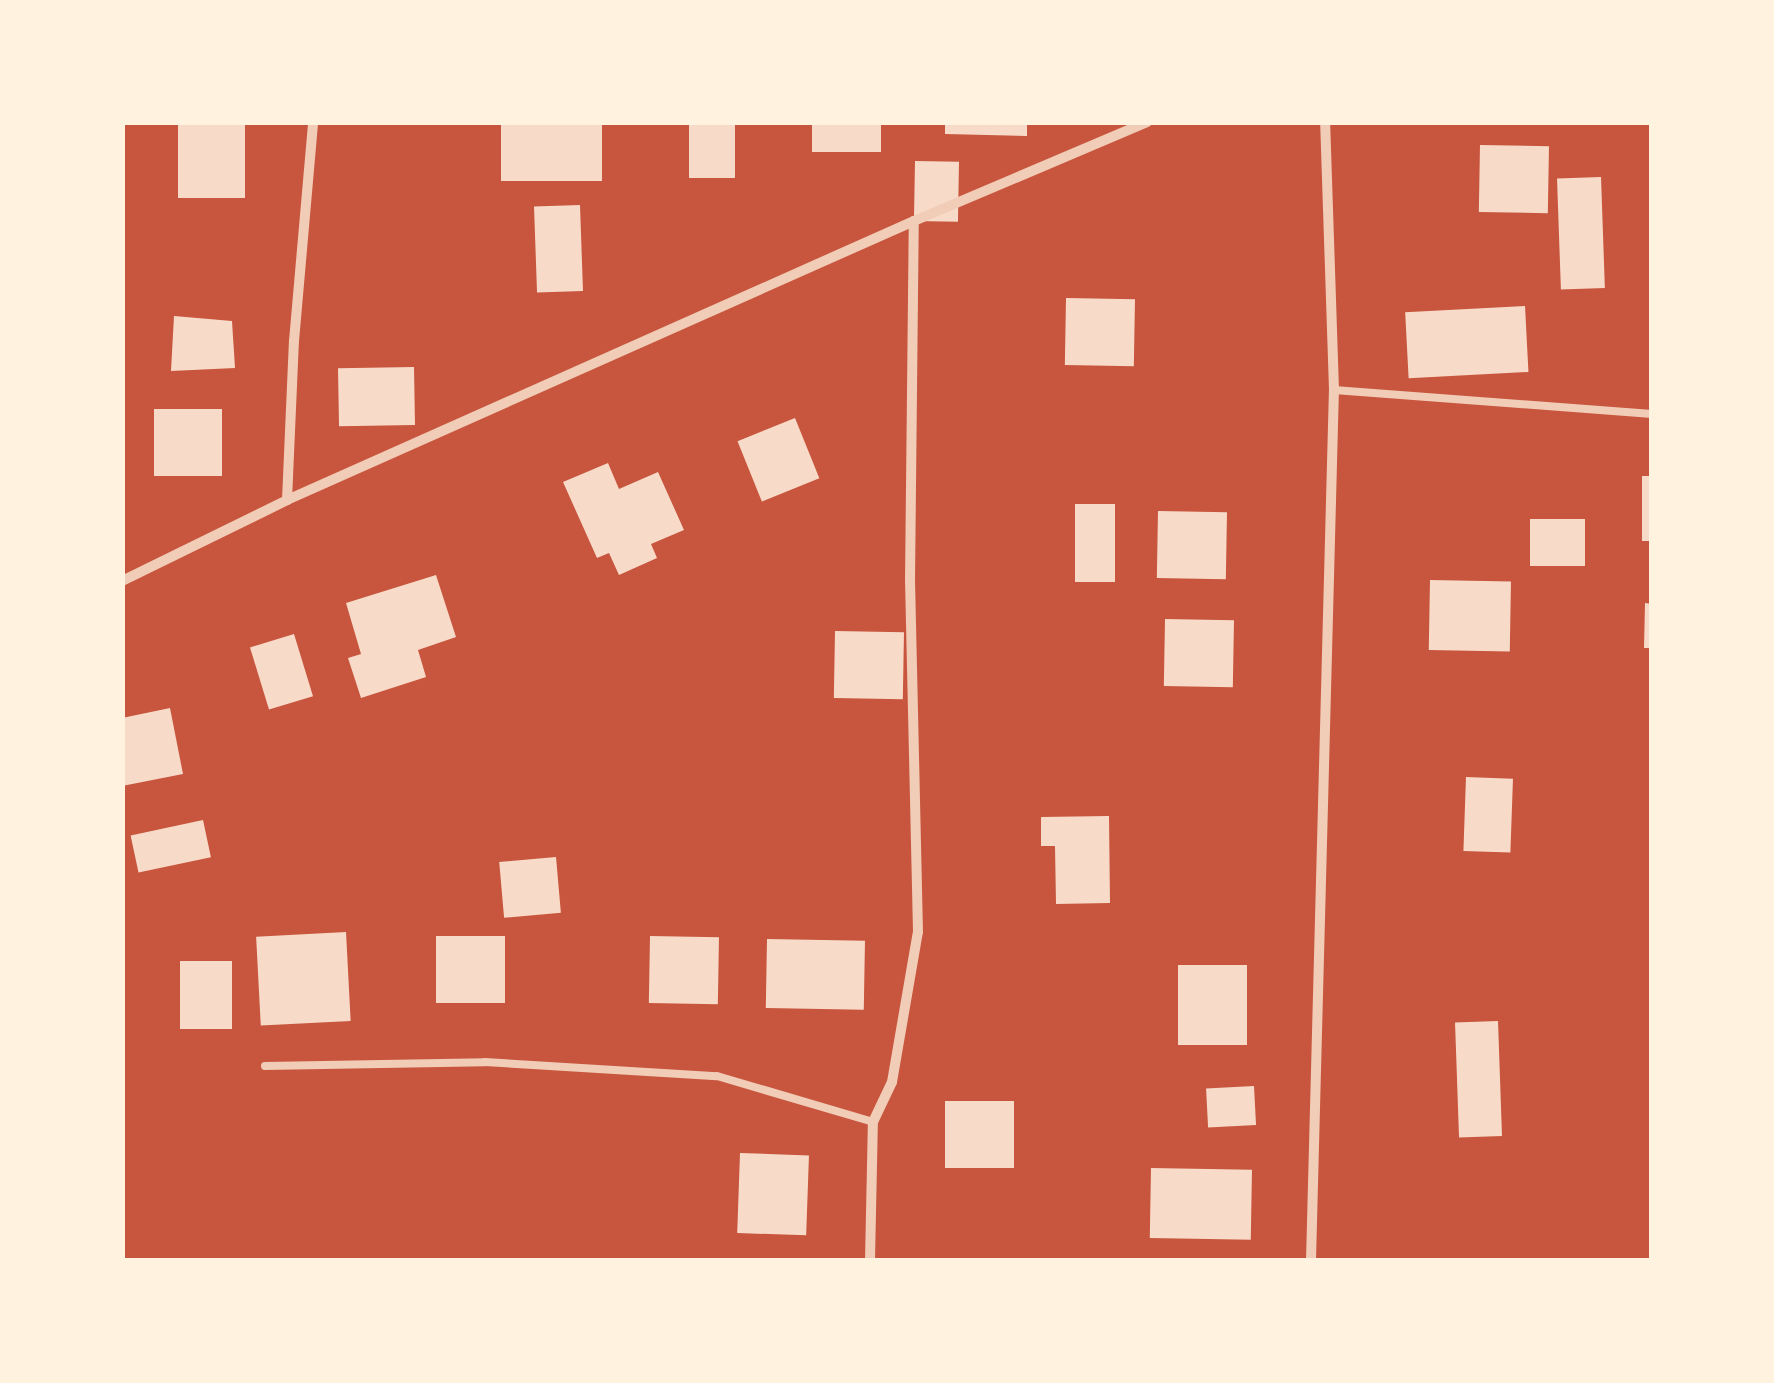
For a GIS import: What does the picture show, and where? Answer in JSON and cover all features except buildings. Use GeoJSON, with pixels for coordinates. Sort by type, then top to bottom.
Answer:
{"type":"FeatureCollection","features":[{"type":"Feature","properties":{"kind":"street"},"geometry":{"type":"LineString","coordinates":[[287,500],[294,341],[312,122]]}},
{"type":"Feature","properties":{"kind":"street"},"geometry":{"type":"LineString","coordinates":[[122,581],[287,500],[914,221],[1148,122]]}},
{"type":"Feature","properties":{"kind":"street"},"geometry":{"type":"LineString","coordinates":[[1312,1260],[1334,390],[1325,122]]}},
{"type":"Feature","properties":{"kind":"street"},"geometry":{"type":"LineString","coordinates":[[870,1260],[874,1122],[892,1082],[918,932],[910,582],[914,221]]}},
{"type":"Feature","properties":{"kind":"lane"},"geometry":{"type":"LineString","coordinates":[[1334,390],[1652,414]]}},
{"type":"Feature","properties":{"kind":"lane"},"geometry":{"type":"LineString","coordinates":[[265,1066],[486,1062],[717,1076],[874,1122]]}}]}
